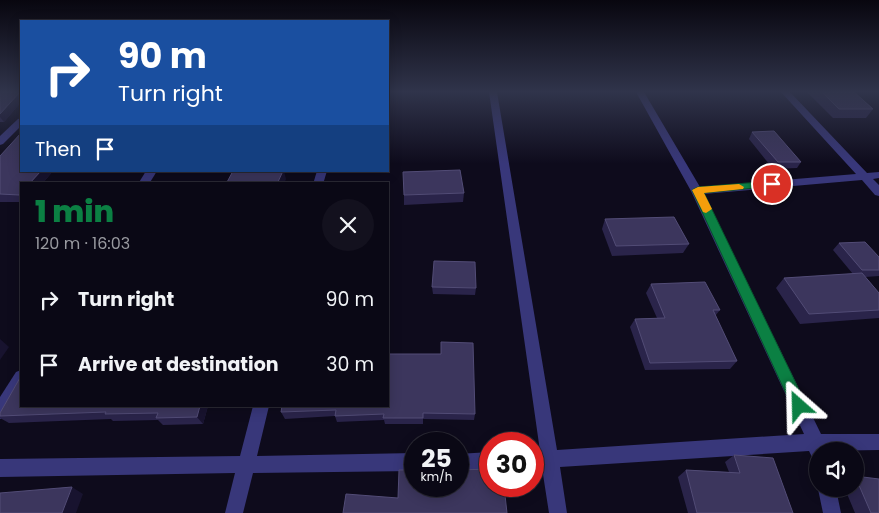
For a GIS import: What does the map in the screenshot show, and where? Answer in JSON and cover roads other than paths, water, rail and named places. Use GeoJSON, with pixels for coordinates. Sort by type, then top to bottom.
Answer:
{"type":"FeatureCollection","features":[{"type":"Feature","properties":{"kind":"street"},"geometry":{"type":"LineString","coordinates":[[497,116],[558,513]]}},
{"type":"Feature","properties":{"kind":"street"},"geometry":{"type":"LineString","coordinates":[[654,116],[698,190],[815,442]]}},
{"type":"Feature","properties":{"kind":"street"},"geometry":{"type":"LineString","coordinates":[[808,116],[879,192]]}},
{"type":"Feature","properties":{"kind":"street"},"geometry":{"type":"LineString","coordinates":[[0,142],[20,122]]}},
{"type":"Feature","properties":{"kind":"street"},"geometry":{"type":"LineString","coordinates":[[698,190],[879,175]]}},
{"type":"Feature","properties":{"kind":"street"},"geometry":{"type":"LineString","coordinates":[[0,411],[20,379]]}},
{"type":"Feature","properties":{"kind":"street"},"geometry":{"type":"LineString","coordinates":[[234,513],[261,407]]}},
{"type":"Feature","properties":{"kind":"street"},"geometry":{"type":"LineString","coordinates":[[864,443],[879,442]]}},
{"type":"Feature","properties":{"kind":"street"},"geometry":{"type":"LineString","coordinates":[[544,460],[809,446]]}},
{"type":"Feature","properties":{"kind":"street"},"geometry":{"type":"LineString","coordinates":[[0,468],[404,462]]}},
{"type":"Feature","properties":{"kind":"street"},"geometry":{"type":"LineString","coordinates":[[829,497],[832,513]]}}]}
